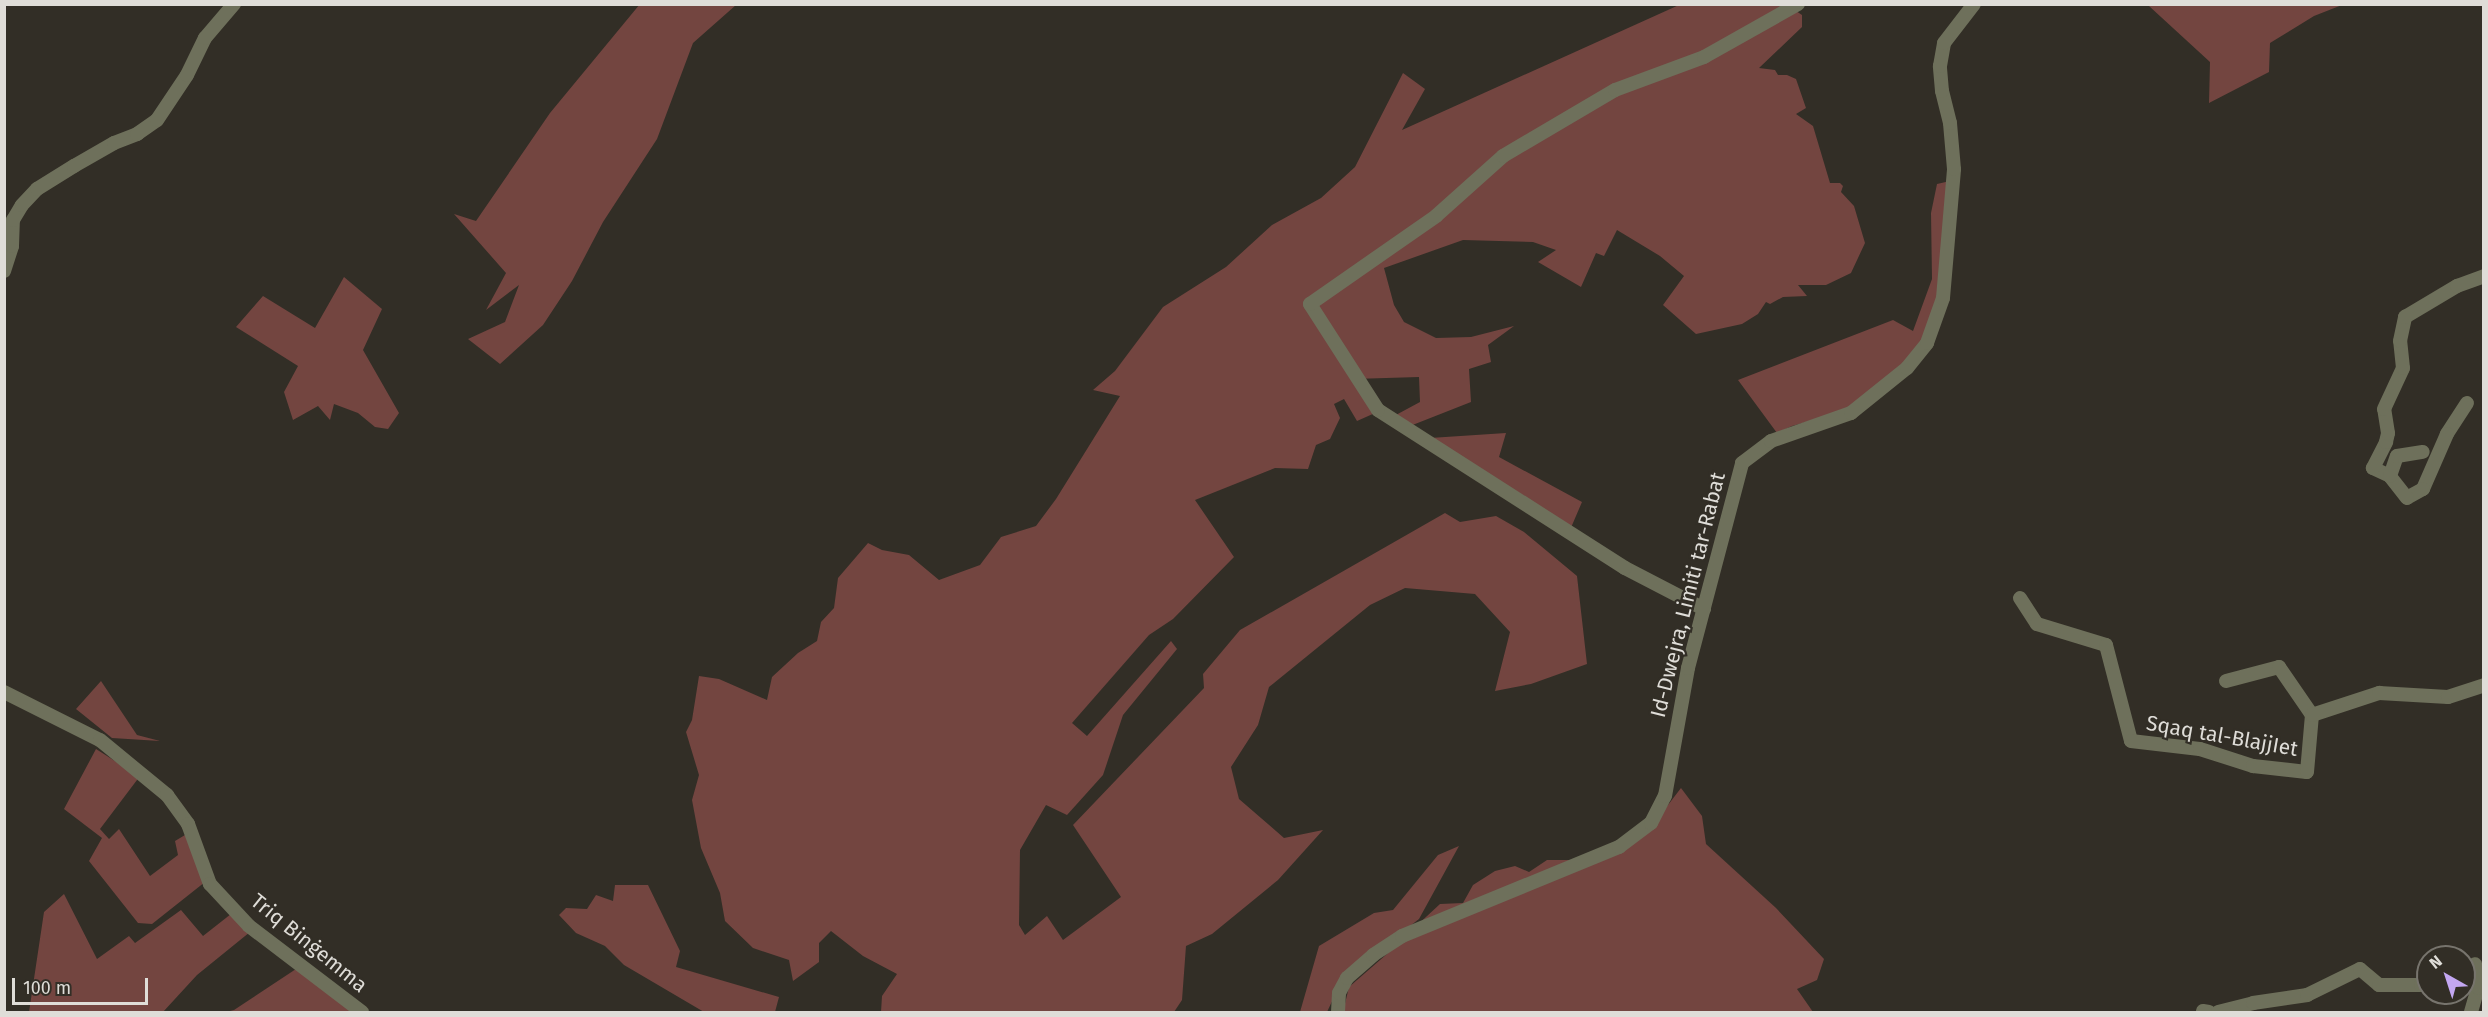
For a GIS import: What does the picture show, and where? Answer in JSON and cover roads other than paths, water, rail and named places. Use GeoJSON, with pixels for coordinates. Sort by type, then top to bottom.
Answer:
{"type":"FeatureCollection","features":[{"type":"Feature","properties":{"kind":"street"},"geometry":{"type":"LineString","coordinates":[[4,271],[12,246],[13,219],[22,205],[37,189],[114,142],[137,134],[157,120],[187,75],[205,38],[234,4]]}},
{"type":"Feature","properties":{"kind":"street"},"geometry":{"type":"LineString","coordinates":[[1704,609],[1625,568],[1378,410],[1310,304],[1436,216],[1503,156],[1615,90],[1704,57],[1797,4]]}},
{"type":"Feature","properties":{"kind":"street","name":"Id-Dwejra, Limiti tar-Rabat"},"geometry":{"type":"LineString","coordinates":[[1338,1012],[1339,993],[1347,978],[1373,955],[1402,936],[1620,847],[1651,823],[1665,796],[1688,668],[1742,463],[1771,441],[1851,413],[1907,368],[1927,343],[1942,298],[1954,169],[1950,123],[1942,91],[1940,66],[1944,44],[1974,4]]}},
{"type":"Feature","properties":{"kind":"street"},"geometry":{"type":"LineString","coordinates":[[2467,403],[2447,434],[2423,489],[2407,498],[2390,476],[2373,468],[2388,433],[2384,409],[2403,368],[2400,341],[2405,317],[2457,286],[2484,276]]}},
{"type":"Feature","properties":{"kind":"street"},"geometry":{"type":"LineString","coordinates":[[2390,476],[2397,456],[2423,452]]}},
{"type":"Feature","properties":{"kind":"street","name":"Sqaq tal-BlajjIet"},"geometry":{"type":"LineString","coordinates":[[2020,598],[2037,624],[2106,645],[2131,741],[2200,749],[2253,766],[2307,772],[2312,715],[2279,667],[2226,681]]}},
{"type":"Feature","properties":{"kind":"street","name":"Sqaq tal-BlajjIet"},"geometry":{"type":"LineString","coordinates":[[2312,715],[2379,693],[2448,697],[2484,685]]}},
{"type":"Feature","properties":{"kind":"street","name":"Triq Binġemma"},"geometry":{"type":"LineString","coordinates":[[4,692],[100,740],[167,795],[188,824],[210,884],[249,926],[362,1012]]}},
{"type":"Feature","properties":{"kind":"street"},"geometry":{"type":"LineString","coordinates":[[2218,1012],[2253,1003],[2307,995],[2360,969],[2379,985],[2416,985]]}},
{"type":"Feature","properties":{"kind":"street"},"geometry":{"type":"LineString","coordinates":[[2476,976],[2478,988],[2476,995]]}}]}
